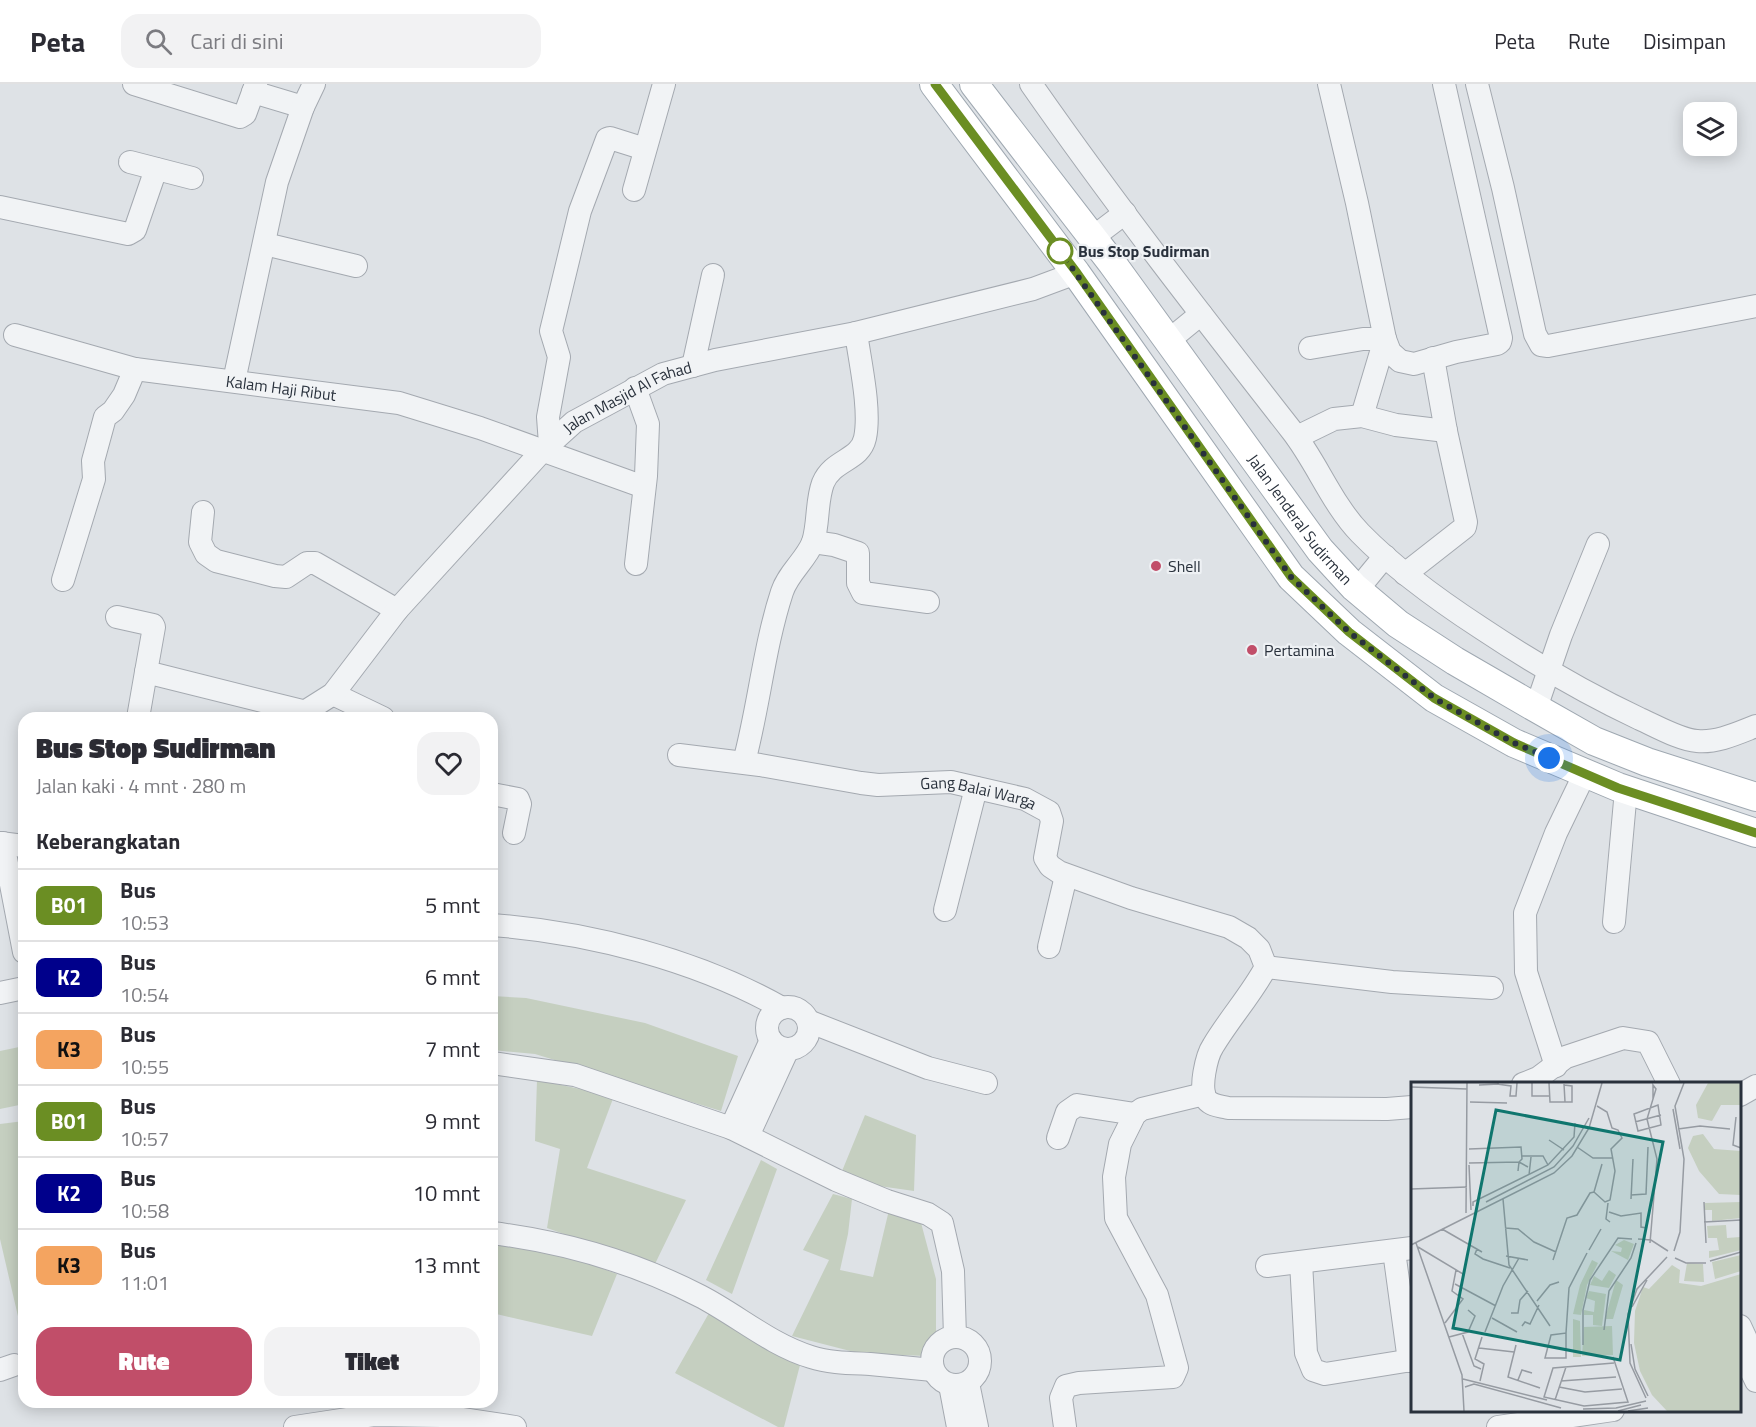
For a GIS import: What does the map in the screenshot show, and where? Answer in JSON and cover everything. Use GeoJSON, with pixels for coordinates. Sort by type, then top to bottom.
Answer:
{"type":"FeatureCollection","features":[{"type":"Feature","properties":{"kind":"main road"},"geometry":{"type":"LineString","coordinates":[[934,84],[1077,273],[1291,577],[1349,632],[1434,698],[1514,743],[1626,790],[1756,833]]}},
{"type":"Feature","properties":{"kind":"main road","name":"Jalan Jenderal Sudirman"},"geometry":{"type":"LineString","coordinates":[[974,84],[1092,238],[1320,550],[1357,590],[1398,624],[1436,649],[1594,741],[1647,762],[1756,797]]}},
{"type":"Feature","properties":{"kind":"street"},"geometry":{"type":"LineString","coordinates":[[134,84],[240,117],[245,114],[255,88],[303,107]]}},
{"type":"Feature","properties":{"kind":"street"},"geometry":{"type":"LineString","coordinates":[[234,381],[278,182],[303,107],[314,84]]}},
{"type":"Feature","properties":{"kind":"street"},"geometry":{"type":"LineString","coordinates":[[634,190],[664,84]]}},
{"type":"Feature","properties":{"kind":"street"},"geometry":{"type":"LineString","coordinates":[[1031,84],[1084,160],[1297,437],[1346,516],[1360,533],[1405,574],[1504,643],[1548,670],[1602,701],[1662,729],[1695,741],[1709,741],[1729,737],[1756,726]]}},
{"type":"Feature","properties":{"kind":"street"},"geometry":{"type":"LineString","coordinates":[[1329,84],[1358,203],[1385,339],[1390,352],[1400,361],[1414,364],[1497,344],[1502,338],[1444,84]]}},
{"type":"Feature","properties":{"kind":"street"},"geometry":{"type":"LineString","coordinates":[[1477,84],[1503,188],[1535,334],[1541,345],[1548,346],[1756,306]]}},
{"type":"Feature","properties":{"kind":"street"},"geometry":{"type":"LineString","coordinates":[[546,447],[548,417],[560,357],[551,331],[580,211],[607,139],[645,149]]}},
{"type":"Feature","properties":{"kind":"street"},"geometry":{"type":"LineString","coordinates":[[130,162],[192,178]]}},
{"type":"Feature","properties":{"kind":"street"},"geometry":{"type":"LineString","coordinates":[[0,207],[128,234],[135,230],[156,169]]}},
{"type":"Feature","properties":{"kind":"street"},"geometry":{"type":"LineString","coordinates":[[1092,238],[1125,213]]}},
{"type":"Feature","properties":{"kind":"street"},"geometry":{"type":"LineString","coordinates":[[265,244],[356,266]]}},
{"type":"Feature","properties":{"kind":"street","name":"Jalan Masjid Al Fahad"},"geometry":{"type":"LineString","coordinates":[[306,712],[333,694],[397,610],[546,447],[574,422],[663,374],[716,360],[856,333],[1033,289],[1077,273]]}},
{"type":"Feature","properties":{"kind":"street"},"geometry":{"type":"LineString","coordinates":[[693,366],[713,275]]}},
{"type":"Feature","properties":{"kind":"street"},"geometry":{"type":"LineString","coordinates":[[1168,341],[1201,314]]}},
{"type":"Feature","properties":{"kind":"street"},"geometry":{"type":"LineString","coordinates":[[744,762],[785,583],[813,542],[822,486],[827,474],[834,466],[858,452],[865,440],[866,413],[856,333]]}},
{"type":"Feature","properties":{"kind":"street","name":"Kalam Haji Ribut"},"geometry":{"type":"LineString","coordinates":[[15,335],[135,369],[399,403],[546,447],[644,487]]}},
{"type":"Feature","properties":{"kind":"street"},"geometry":{"type":"LineString","coordinates":[[1310,348],[1363,339],[1385,339]]}},
{"type":"Feature","properties":{"kind":"street"},"geometry":{"type":"LineString","coordinates":[[1362,416],[1385,339]]}},
{"type":"Feature","properties":{"kind":"street"},"geometry":{"type":"LineString","coordinates":[[1405,574],[1465,527],[1467,522],[1446,431],[1433,358]]}},
{"type":"Feature","properties":{"kind":"street"},"geometry":{"type":"LineString","coordinates":[[63,580],[94,479],[93,461],[105,417],[113,411],[124,395],[135,369]]}},
{"type":"Feature","properties":{"kind":"street"},"geometry":{"type":"LineString","coordinates":[[635,388],[648,424],[636,564]]}},
{"type":"Feature","properties":{"kind":"street"},"geometry":{"type":"LineString","coordinates":[[1297,437],[1334,419],[1362,416],[1396,425],[1446,431]]}},
{"type":"Feature","properties":{"kind":"street"},"geometry":{"type":"LineString","coordinates":[[203,512],[200,542],[206,554],[216,561],[286,577],[307,563],[315,563],[397,610]]}},
{"type":"Feature","properties":{"kind":"street"},"geometry":{"type":"LineString","coordinates":[[813,542],[844,547],[858,553],[860,560],[858,583],[863,593],[928,602]]}},
{"type":"Feature","properties":{"kind":"street"},"geometry":{"type":"LineString","coordinates":[[1536,708],[1548,670],[1598,544]]}},
{"type":"Feature","properties":{"kind":"street"},"geometry":{"type":"LineString","coordinates":[[1357,590],[1385,556]]}},
{"type":"Feature","properties":{"kind":"street"},"geometry":{"type":"LineString","coordinates":[[117,617],[154,627],[139,712]]}},
{"type":"Feature","properties":{"kind":"street"},"geometry":{"type":"LineString","coordinates":[[146,672],[290,712]]}},
{"type":"Feature","properties":{"kind":"street"},"geometry":{"type":"LineString","coordinates":[[333,694],[370,712]]}},
{"type":"Feature","properties":{"kind":"street"},"geometry":{"type":"LineString","coordinates":[[1647,762],[1662,729]]}},
{"type":"Feature","properties":{"kind":"street","name":"Gang Balai Warga"},"geometry":{"type":"LineString","coordinates":[[679,755],[744,762],[878,785],[951,782],[1025,799],[1049,812],[1052,821],[1045,858],[1050,866],[1066,876],[1229,927],[1259,949],[1266,967]]}},
{"type":"Feature","properties":{"kind":"street"},"geometry":{"type":"LineString","coordinates":[[1556,1066],[1526,972],[1525,913],[1556,833],[1585,773]]}},
{"type":"Feature","properties":{"kind":"street"},"geometry":{"type":"LineString","coordinates":[[945,910],[976,788]]}},
{"type":"Feature","properties":{"kind":"street"},"geometry":{"type":"LineString","coordinates":[[1614,922],[1626,790]]}},
{"type":"Feature","properties":{"kind":"street"},"geometry":{"type":"LineString","coordinates":[[498,795],[518,799],[520,804],[514,833]]}},
{"type":"Feature","properties":{"kind":"street"},"geometry":{"type":"LineString","coordinates":[[9,844],[18,909]]}},
{"type":"Feature","properties":{"kind":"street"},"geometry":{"type":"LineString","coordinates":[[1048,947],[1066,876]]}},
{"type":"Feature","properties":{"kind":"street"},"geometry":{"type":"LineString","coordinates":[[498,926],[561,933],[660,956],[712,974],[758,994],[782,1008],[798,1009],[804,1014],[808,1021],[809,1031],[805,1040],[798,1047],[780,1044],[767,1031],[768,1021],[782,1008]]}},
{"type":"Feature","properties":{"kind":"street"},"geometry":{"type":"LineString","coordinates":[[1411,1107],[1228,1108],[1215,1105],[1207,1100],[1204,1094],[1205,1069],[1212,1047],[1266,967],[1392,982],[1492,988]]}},
{"type":"Feature","properties":{"kind":"street"},"geometry":{"type":"LineString","coordinates":[[0,993],[18,989]]}},
{"type":"Feature","properties":{"kind":"street"},"geometry":{"type":"LineString","coordinates":[[808,1021],[928,1068],[986,1083]]}},
{"type":"Feature","properties":{"kind":"street"},"geometry":{"type":"LineString","coordinates":[[1526,1082],[1538,1078],[1566,1057],[1623,1038],[1648,1042],[1668,1082]]}},
{"type":"Feature","properties":{"kind":"street"},"geometry":{"type":"LineString","coordinates":[[740,1132],[780,1044]]}},
{"type":"Feature","properties":{"kind":"street"},"geometry":{"type":"LineString","coordinates":[[498,1065],[575,1075],[740,1132],[836,1180],[887,1201],[928,1214],[942,1276],[948,1340]]}},
{"type":"Feature","properties":{"kind":"street"},"geometry":{"type":"LineString","coordinates":[[1741,1094],[1756,1086]]}},
{"type":"Feature","properties":{"kind":"street"},"geometry":{"type":"LineString","coordinates":[[1065,1427],[1061,1398],[1066,1386],[1078,1383],[1173,1377],[1177,1368],[1157,1295],[1116,1218],[1114,1177],[1120,1143],[1135,1114],[1142,1109],[1204,1094]]}},
{"type":"Feature","properties":{"kind":"street"},"geometry":{"type":"LineString","coordinates":[[1058,1138],[1067,1112],[1077,1106],[1135,1114]]}},
{"type":"Feature","properties":{"kind":"street"},"geometry":{"type":"LineString","coordinates":[[498,1234],[520,1236],[583,1251],[657,1276],[700,1296],[794,1351],[813,1358],[830,1362],[933,1370]]}},
{"type":"Feature","properties":{"kind":"street"},"geometry":{"type":"LineString","coordinates":[[1267,1266],[1403,1249],[1411,1360],[1325,1374],[1313,1370],[1306,1353],[1301,1262]]}},
{"type":"Feature","properties":{"kind":"street"},"geometry":{"type":"LineString","coordinates":[[1741,1330],[1756,1381]]}},
{"type":"Feature","properties":{"kind":"street"},"geometry":{"type":"LineString","coordinates":[[964,1338],[972,1343],[980,1360],[975,1377],[959,1384],[943,1382],[933,1370],[931,1360],[934,1350],[948,1340],[964,1338]]}},
{"type":"Feature","properties":{"kind":"street"},"geometry":{"type":"LineString","coordinates":[[958,1427],[959,1384]]}},
{"type":"Feature","properties":{"kind":"street"},"geometry":{"type":"LineString","coordinates":[[959,1384],[977,1427]]}},
{"type":"Feature","properties":{"kind":"street"},"geometry":{"type":"LineString","coordinates":[[1498,1427],[1599,1412]]}},
{"type":"Feature","properties":{"kind":"street"},"geometry":{"type":"LineString","coordinates":[[295,1427],[374,1415],[442,1416],[515,1427]]}},
{"type":"Feature","properties":{"kind":"green space"},"geometry":{"type":"Polygon","coordinates":[[[498,996],[526,998],[645,1023],[738,1056],[721,1111],[535,1054],[498,1051],[498,996]]]}},
{"type":"Feature","properties":{"kind":"green space"},"geometry":{"type":"Polygon","coordinates":[[[18,1047],[18,1105],[0,1109],[0,1051],[18,1047]]]}},
{"type":"Feature","properties":{"kind":"green space"},"geometry":{"type":"Polygon","coordinates":[[[537,1080],[614,1096],[587,1168],[686,1200],[654,1266],[547,1228],[560,1149],[535,1141],[537,1080]]]}},
{"type":"Feature","properties":{"kind":"green space"},"geometry":{"type":"Polygon","coordinates":[[[865,1115],[916,1135],[914,1191],[865,1184],[840,1176],[865,1115]]]}},
{"type":"Feature","properties":{"kind":"green space"},"geometry":{"type":"Polygon","coordinates":[[[18,1122],[18,1316],[0,1239],[0,1124],[18,1122]]]}},
{"type":"Feature","properties":{"kind":"green space"},"geometry":{"type":"Polygon","coordinates":[[[761,1160],[777,1169],[732,1294],[706,1280],[761,1160]]]}},
{"type":"Feature","properties":{"kind":"green space"},"geometry":{"type":"Polygon","coordinates":[[[833,1194],[852,1199],[848,1234],[840,1270],[873,1277],[889,1210],[920,1219],[936,1279],[936,1337],[925,1356],[858,1353],[792,1336],[829,1260],[803,1250],[833,1194]]]}},
{"type":"Feature","properties":{"kind":"green space"},"geometry":{"type":"Polygon","coordinates":[[[498,1242],[574,1258],[617,1274],[592,1336],[498,1314],[498,1242]]]}},
{"type":"Feature","properties":{"kind":"green space"},"geometry":{"type":"Polygon","coordinates":[[[709,1313],[800,1365],[784,1427],[778,1427],[675,1373],[709,1313]]]}},
{"type":"Feature","properties":{"kind":"bus line","name":"B01"},"geometry":{"type":"LineString","coordinates":[[935,84],[1077,273],[1291,577],[1349,632],[1434,698],[1514,743],[1618,788],[1756,833]]}},
{"type":"Feature","properties":{"kind":"place","name":"Bus Stop Sudirman"},"geometry":{"type":"Point","coordinates":[1060,251]}},
{"type":"Feature","properties":{"kind":"place","name":"Shell"},"geometry":{"type":"Point","coordinates":[1156,566]}},
{"type":"Feature","properties":{"kind":"place","name":"Pertamina"},"geometry":{"type":"Point","coordinates":[1252,650]}},
{"type":"Feature","properties":{"kind":"route"},"geometry":{"type":"LineString","coordinates":[[1060,251],[1291,577],[1349,632],[1434,698],[1514,743],[1549,758]]}}]}
